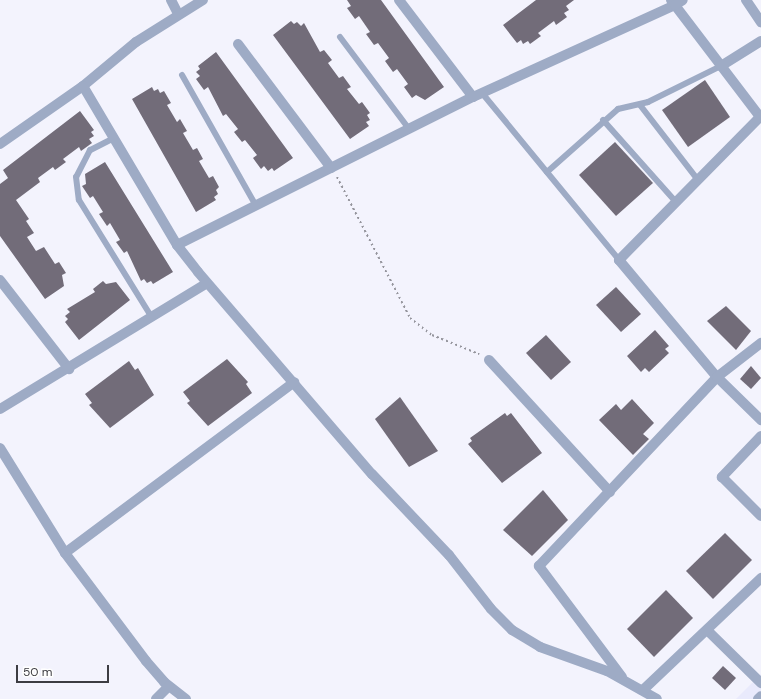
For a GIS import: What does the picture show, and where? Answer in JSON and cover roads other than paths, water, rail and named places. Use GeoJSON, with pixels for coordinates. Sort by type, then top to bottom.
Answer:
{"type":"FeatureCollection","features":[{"type":"Feature","properties":{"kind":"street"},"geometry":{"type":"LineString","coordinates":[[171,0],[178,14]]}},
{"type":"Feature","properties":{"kind":"street"},"geometry":{"type":"LineString","coordinates":[[0,144],[83,86],[136,42],[178,14],[203,0]]}},
{"type":"Feature","properties":{"kind":"street"},"geometry":{"type":"LineString","coordinates":[[399,0],[478,95]]}},
{"type":"Feature","properties":{"kind":"street"},"geometry":{"type":"LineString","coordinates":[[746,0],[761,22]]}},
{"type":"Feature","properties":{"kind":"street"},"geometry":{"type":"LineString","coordinates":[[177,245],[478,95],[676,2],[721,66],[761,118],[619,260],[718,377],[761,420]]}},
{"type":"Feature","properties":{"kind":"street"},"geometry":{"type":"LineString","coordinates":[[721,66],[761,41]]}},
{"type":"Feature","properties":{"kind":"street"},"geometry":{"type":"LineString","coordinates":[[238,44],[331,168]]}},
{"type":"Feature","properties":{"kind":"street"},"geometry":{"type":"LineString","coordinates":[[83,86],[177,245],[207,283],[372,474],[449,555],[501,620],[540,647],[623,679],[657,699]]}},
{"type":"Feature","properties":{"kind":"street"},"geometry":{"type":"LineString","coordinates":[[0,280],[69,369]]}},
{"type":"Feature","properties":{"kind":"street"},"geometry":{"type":"LineString","coordinates":[[0,409],[69,369],[207,283]]}},
{"type":"Feature","properties":{"kind":"street"},"geometry":{"type":"LineString","coordinates":[[623,679],[539,566],[718,377],[761,343]]}},
{"type":"Feature","properties":{"kind":"street"},"geometry":{"type":"LineString","coordinates":[[489,360],[610,492]]}},
{"type":"Feature","properties":{"kind":"street"},"geometry":{"type":"LineString","coordinates":[[65,553],[294,382]]}},
{"type":"Feature","properties":{"kind":"street"},"geometry":{"type":"LineString","coordinates":[[761,436],[722,477],[761,516]]}},
{"type":"Feature","properties":{"kind":"street"},"geometry":{"type":"LineString","coordinates":[[0,448],[65,553],[150,666],[169,686],[186,699]]}},
{"type":"Feature","properties":{"kind":"street"},"geometry":{"type":"LineString","coordinates":[[643,690],[759,582]]}},
{"type":"Feature","properties":{"kind":"street"},"geometry":{"type":"LineString","coordinates":[[707,630],[761,683]]}},
{"type":"Feature","properties":{"kind":"street"},"geometry":{"type":"LineString","coordinates":[[156,699],[169,686]]}},
{"type":"Feature","properties":{"kind":"street"},"geometry":{"type":"LineString","coordinates":[[758,699],[761,696]]}},
{"type":"Feature","properties":{"kind":"lane"},"geometry":{"type":"LineString","coordinates":[[340,37],[409,129]]}},
{"type":"Feature","properties":{"kind":"lane"},"geometry":{"type":"LineString","coordinates":[[547,172],[603,120],[624,107],[640,105],[721,66]]}},
{"type":"Feature","properties":{"kind":"lane"},"geometry":{"type":"LineString","coordinates":[[182,74],[256,206]]}},
{"type":"Feature","properties":{"kind":"lane"},"geometry":{"type":"LineString","coordinates":[[478,95],[547,172],[619,260]]}},
{"type":"Feature","properties":{"kind":"lane"},"geometry":{"type":"LineString","coordinates":[[640,105],[698,180]]}},
{"type":"Feature","properties":{"kind":"lane"},"geometry":{"type":"LineString","coordinates":[[603,120],[676,202]]}},
{"type":"Feature","properties":{"kind":"lane"},"geometry":{"type":"LineString","coordinates":[[114,138],[90,150],[76,177],[79,200],[149,313]]}}]}
